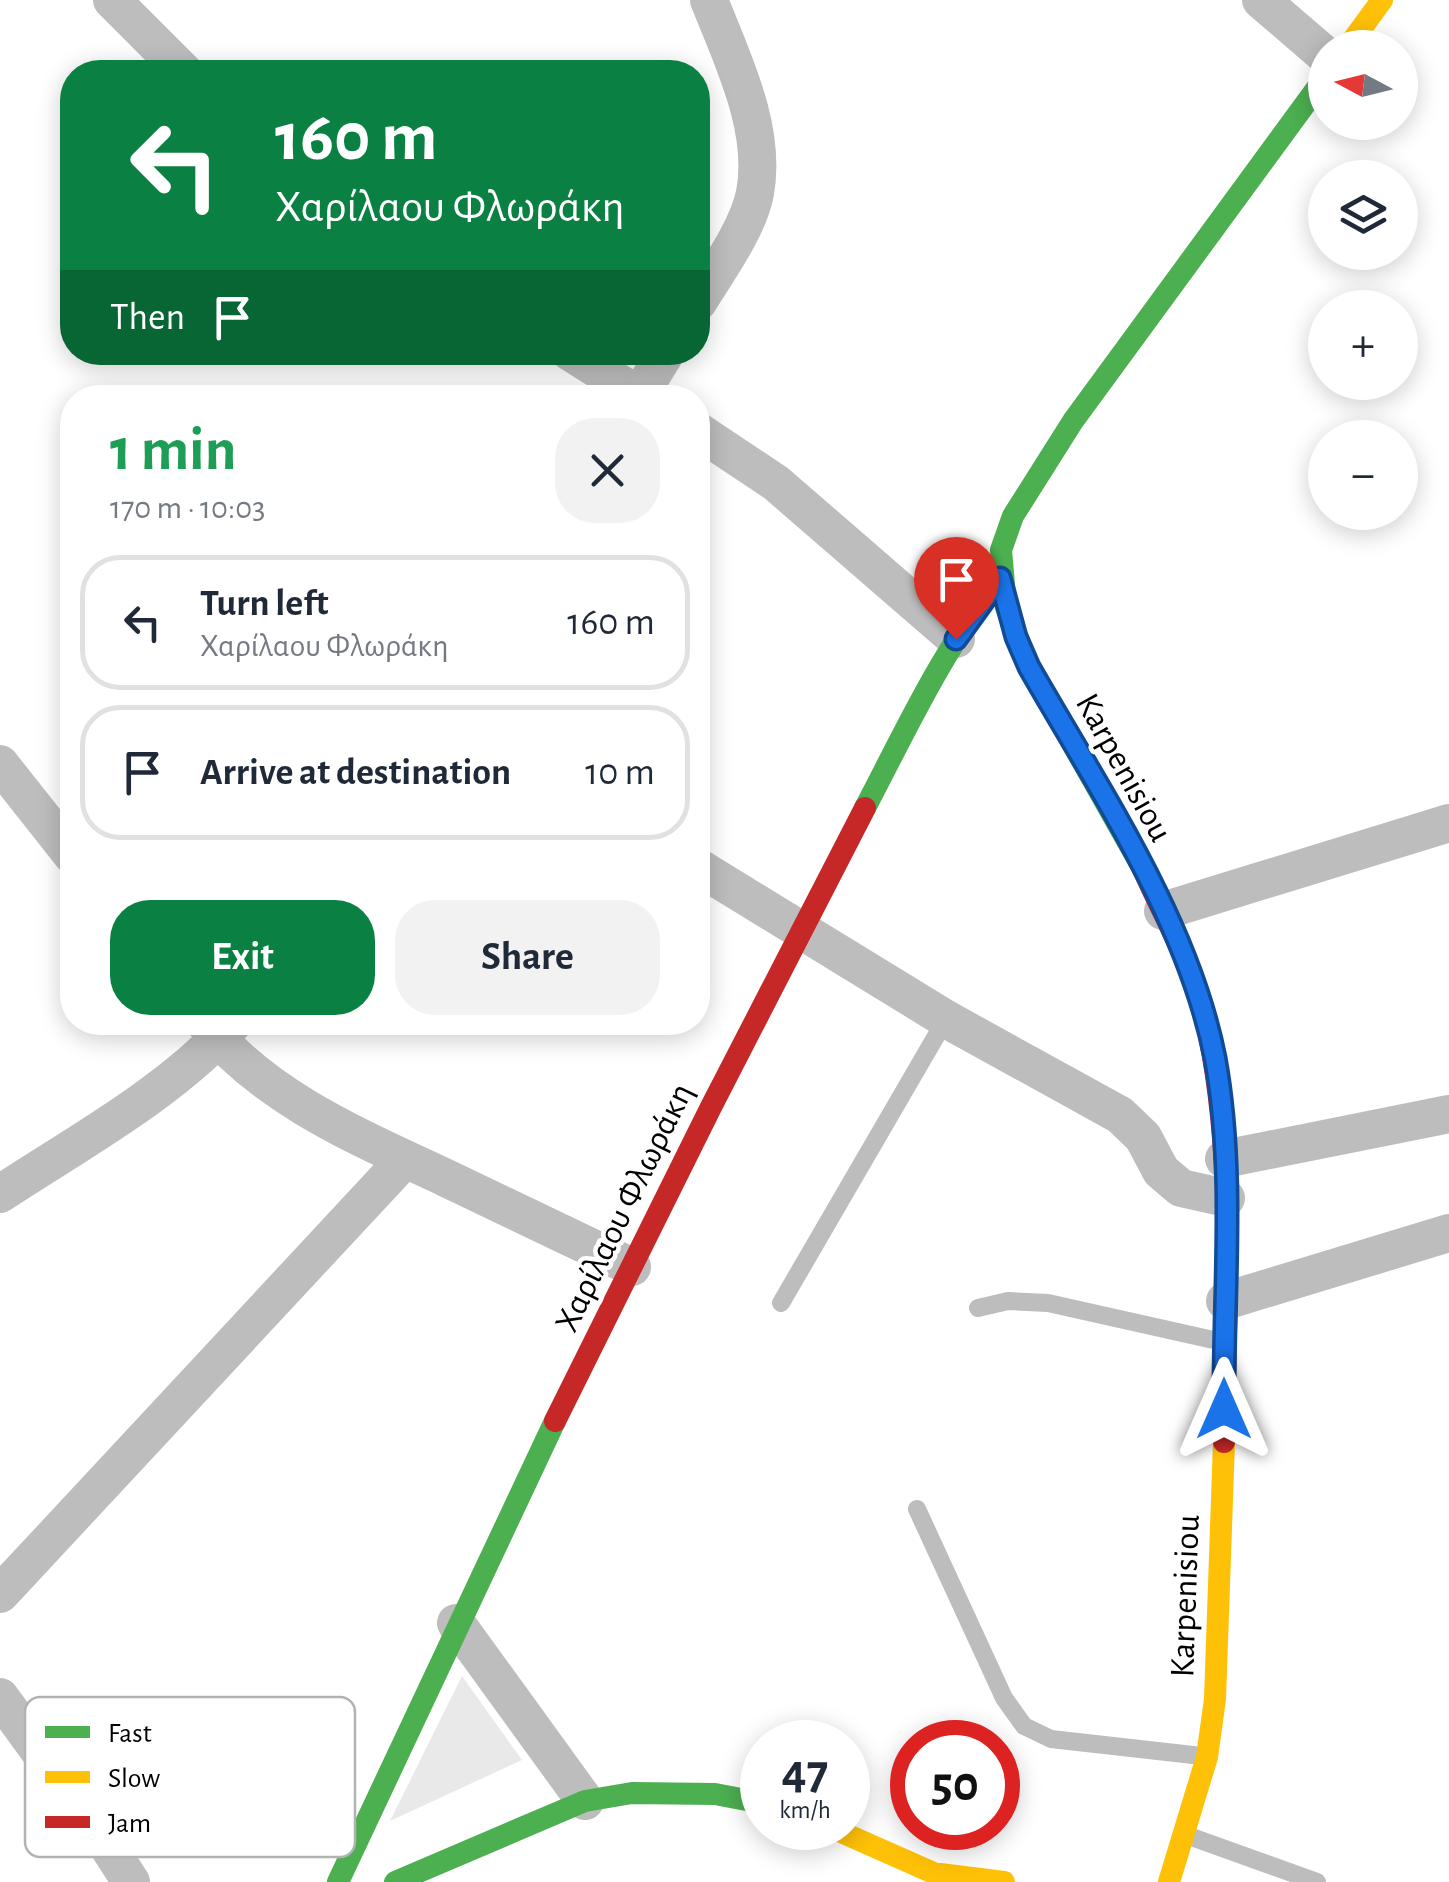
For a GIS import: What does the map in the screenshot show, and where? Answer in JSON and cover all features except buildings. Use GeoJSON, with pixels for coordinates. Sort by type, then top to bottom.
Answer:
{"type":"FeatureCollection","features":[{"type":"Feature","properties":{"kind":"main road"},"geometry":{"type":"LineString","coordinates":[[1360,30],[1382,0]]}},
{"type":"Feature","properties":{"kind":"main road","name":"Karpenisiou"},"geometry":{"type":"LineString","coordinates":[[1169,1882],[1207,1757],[1220,1617],[1226,1198],[1217,1073],[1204,1014],[1164,911],[1029,667],[1016,637],[1000,578],[1005,536],[1032,482],[1308,101]]}},
{"type":"Feature","properties":{"kind":"main road","name":"Χαρίλαου Φλωράκη"},"geometry":{"type":"LineString","coordinates":[[355,1845],[456,1623],[799,931],[956,639],[1000,578]]}},
{"type":"Feature","properties":{"kind":"main road"},"geometry":{"type":"LineString","coordinates":[[395,1882],[585,1801],[632,1793],[740,1798]]}},
{"type":"Feature","properties":{"kind":"main road"},"geometry":{"type":"LineString","coordinates":[[870,1845],[947,1878],[1004,1882]]}},
{"type":"Feature","properties":{"kind":"main road","name":"Χαρίλαου Φλωράκη"},"geometry":{"type":"LineString","coordinates":[[338,1882],[349,1857]]}},
{"type":"Feature","properties":{"kind":"street"},"geometry":{"type":"LineString","coordinates":[[112,0],[172,60]]}},
{"type":"Feature","properties":{"kind":"street"},"geometry":{"type":"LineString","coordinates":[[709,0],[744,91],[755,146],[755,194],[732,246],[710,282]]}},
{"type":"Feature","properties":{"kind":"street"},"geometry":{"type":"LineString","coordinates":[[1261,0],[1308,40]]}},
{"type":"Feature","properties":{"kind":"street"},"geometry":{"type":"LineString","coordinates":[[590,365],[621,385]]}},
{"type":"Feature","properties":{"kind":"street"},"geometry":{"type":"LineString","coordinates":[[710,439],[768,477],[956,639]]}},
{"type":"Feature","properties":{"kind":"street"},"geometry":{"type":"LineString","coordinates":[[0,764],[60,840]]}},
{"type":"Feature","properties":{"kind":"street"},"geometry":{"type":"LineString","coordinates":[[1164,911],[1449,822]]}},
{"type":"Feature","properties":{"kind":"street"},"geometry":{"type":"LineString","coordinates":[[710,875],[946,1019],[1120,1115],[1143,1137],[1161,1171],[1181,1188],[1226,1198]]}},
{"type":"Feature","properties":{"kind":"street"},"geometry":{"type":"LineString","coordinates":[[0,1194],[146,1098],[212,1035]]}},
{"type":"Feature","properties":{"kind":"street"},"geometry":{"type":"LineString","coordinates":[[226,1035],[289,1097],[405,1159],[632,1267]]}},
{"type":"Feature","properties":{"kind":"street"},"geometry":{"type":"LineString","coordinates":[[1224,1159],[1449,1114]]}},
{"type":"Feature","properties":{"kind":"street"},"geometry":{"type":"LineString","coordinates":[[0,1594],[405,1159]]}},
{"type":"Feature","properties":{"kind":"street"},"geometry":{"type":"LineString","coordinates":[[1225,1300],[1449,1232]]}},
{"type":"Feature","properties":{"kind":"street"},"geometry":{"type":"LineString","coordinates":[[456,1623],[585,1801]]}},
{"type":"Feature","properties":{"kind":"street"},"geometry":{"type":"LineString","coordinates":[[0,1697],[25,1731]]}},
{"type":"Feature","properties":{"kind":"street"},"geometry":{"type":"LineString","coordinates":[[115,1857],[131,1882]]}},
{"type":"Feature","properties":{"kind":"lane"},"geometry":{"type":"LineString","coordinates":[[781,1302],[946,1019]]}},
{"type":"Feature","properties":{"kind":"lane"},"geometry":{"type":"LineString","coordinates":[[978,1308],[1008,1301],[1048,1303],[1224,1343]]}},
{"type":"Feature","properties":{"kind":"lane"},"geometry":{"type":"LineString","coordinates":[[918,1509],[1004,1698],[1024,1726],[1050,1740],[1207,1757]]}},
{"type":"Feature","properties":{"kind":"lane"},"geometry":{"type":"LineString","coordinates":[[1185,1835],[1317,1882]]}},
{"type":"Feature","properties":{"kind":"shaded area"},"geometry":{"type":"Polygon","coordinates":[[[462,1676],[522,1760],[390,1821],[462,1676]]]}},
{"type":"Feature","properties":{"kind":"traffic: fast"},"geometry":{"type":"LineString","coordinates":[[1143,869],[1029,667],[1006,607],[1001,550],[1013,516],[1073,421],[1308,100]]}},
{"type":"Feature","properties":{"kind":"traffic: fast"},"geometry":{"type":"LineString","coordinates":[[865,808],[944,660],[1001,578]]}},
{"type":"Feature","properties":{"kind":"traffic: fast"},"geometry":{"type":"LineString","coordinates":[[355,1846],[555,1421]]}},
{"type":"Feature","properties":{"kind":"traffic: fast"},"geometry":{"type":"LineString","coordinates":[[395,1882],[585,1801],[632,1793],[715,1794],[740,1799]]}},
{"type":"Feature","properties":{"kind":"traffic: fast"},"geometry":{"type":"LineString","coordinates":[[338,1882],[350,1857]]}},
{"type":"Feature","properties":{"kind":"traffic: slow"},"geometry":{"type":"LineString","coordinates":[[1360,30],[1382,0]]}},
{"type":"Feature","properties":{"kind":"traffic: slow"},"geometry":{"type":"LineString","coordinates":[[1169,1882],[1207,1757],[1215,1699],[1224,1442]]}},
{"type":"Feature","properties":{"kind":"traffic: slow"},"geometry":{"type":"LineString","coordinates":[[870,1845],[954,1882]]}},
{"type":"Feature","properties":{"kind":"traffic: slow"},"geometry":{"type":"LineString","coordinates":[[940,1874],[1004,1882]]}},
{"type":"Feature","properties":{"kind":"traffic: jam"},"geometry":{"type":"LineString","coordinates":[[555,1421],[865,808]]}},
{"type":"Feature","properties":{"kind":"traffic: jam"},"geometry":{"type":"LineString","coordinates":[[1143,869],[1193,979],[1215,1069],[1227,1228],[1224,1442]]}},
{"type":"Feature","properties":{"kind":"route"},"geometry":{"type":"LineString","coordinates":[[956,639],[1000,578],[1006,607],[1029,667],[1142,866],[1204,1014],[1220,1100],[1226,1198],[1224,1409]]}}]}
